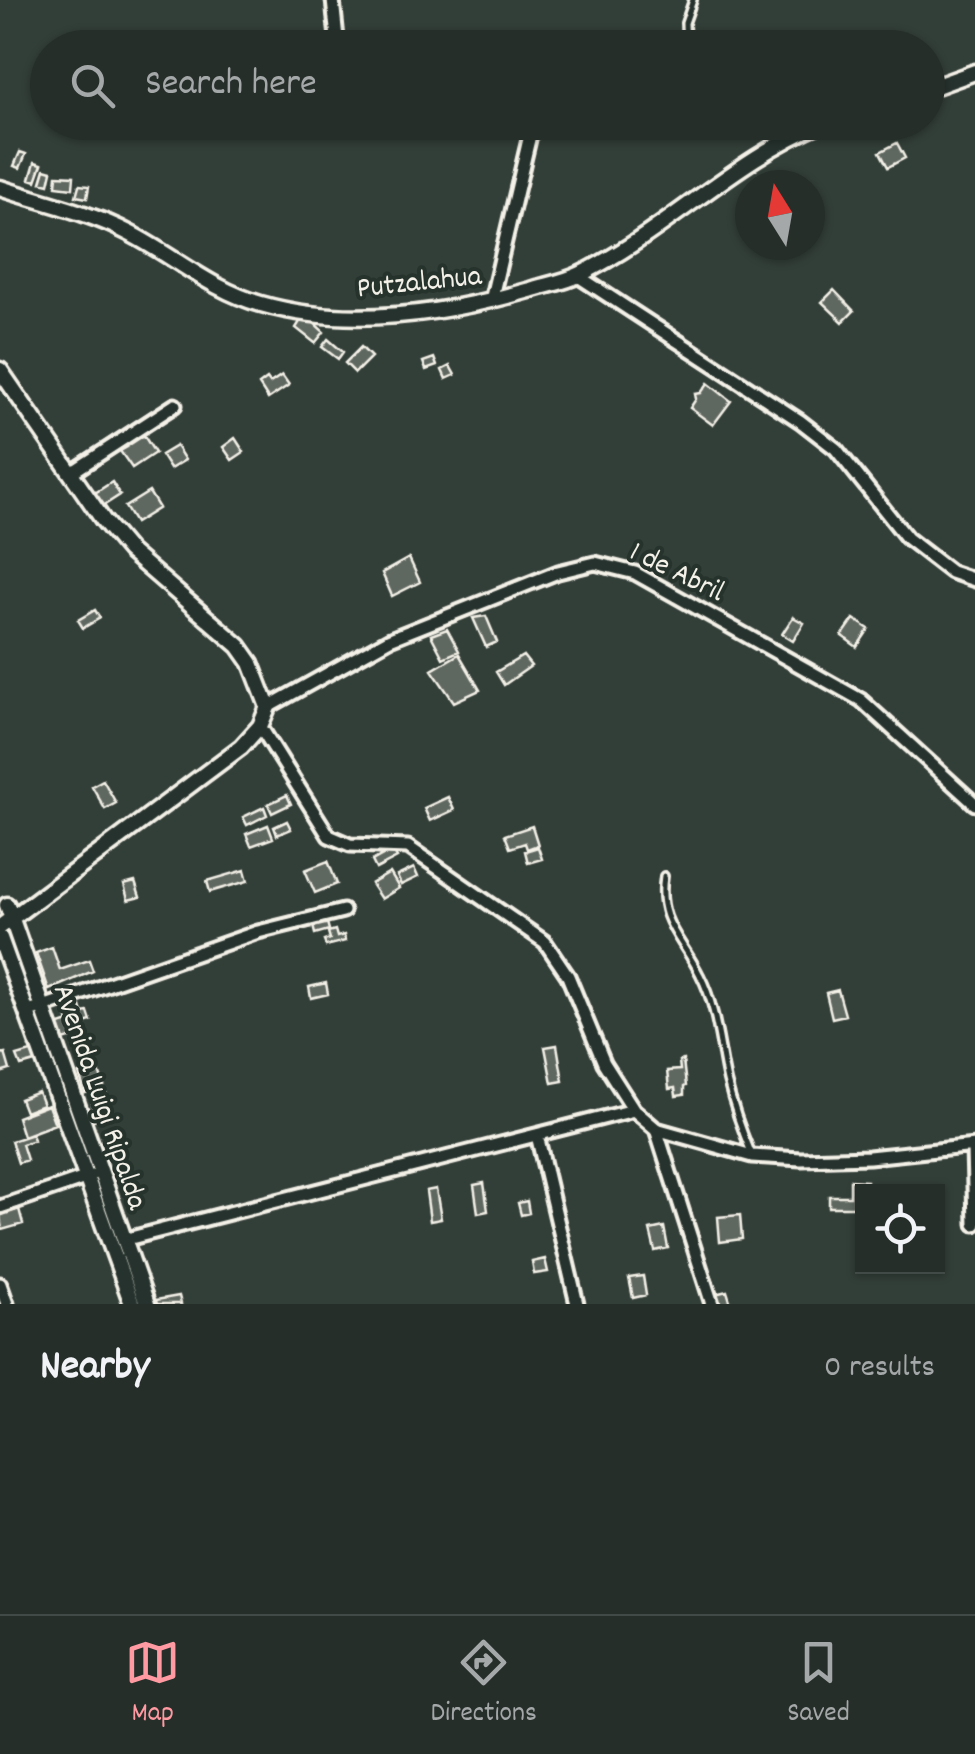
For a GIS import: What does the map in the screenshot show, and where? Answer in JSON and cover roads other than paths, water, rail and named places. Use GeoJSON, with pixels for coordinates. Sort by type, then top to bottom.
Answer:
{"type":"FeatureCollection","features":[{"type":"Feature","properties":{"kind":"street"},"geometry":{"type":"LineString","coordinates":[[333,0],[336,30]]}},
{"type":"Feature","properties":{"kind":"street"},"geometry":{"type":"LineString","coordinates":[[945,83],[975,72]]}},
{"type":"Feature","properties":{"kind":"street"},"geometry":{"type":"LineString","coordinates":[[491,301],[529,140]]}},
{"type":"Feature","properties":{"kind":"street","name":"Putzalahua"},"geometry":{"type":"LineString","coordinates":[[0,188],[113,225],[209,284],[261,304],[320,315],[402,316],[491,301],[578,276],[674,217],[784,140]]}},
{"type":"Feature","properties":{"kind":"street"},"geometry":{"type":"LineString","coordinates":[[578,276],[800,421],[836,450],[907,538],[951,572],[975,580]]}},
{"type":"Feature","properties":{"kind":"street"},"geometry":{"type":"LineString","coordinates":[[0,370],[103,520],[129,550],[239,646],[252,663],[268,707],[260,726],[240,747],[37,899],[5,915]]}},
{"type":"Feature","properties":{"kind":"street"},"geometry":{"type":"LineString","coordinates":[[72,473],[175,404]]}},
{"type":"Feature","properties":{"kind":"street","name":"1 de Abril"},"geometry":{"type":"LineString","coordinates":[[268,707],[390,639],[558,572],[595,563],[635,572],[861,700],[975,804]]}},
{"type":"Feature","properties":{"kind":"street"},"geometry":{"type":"LineString","coordinates":[[260,726],[330,836],[350,845],[408,847],[546,942],[568,976],[604,1063],[634,1110],[656,1129],[752,1156],[801,1159],[974,1147],[975,1224]]}},
{"type":"Feature","properties":{"kind":"street"},"geometry":{"type":"LineString","coordinates":[[35,1009],[258,932],[343,911]]}},
{"type":"Feature","properties":{"kind":"street","name":"Avenida Luigi Ripalda"},"geometry":{"type":"LineString","coordinates":[[5,915],[132,1304]]}},
{"type":"Feature","properties":{"kind":"street","name":"Avenida Luigi Ripalda"},"geometry":{"type":"LineString","coordinates":[[0,938],[35,1009]]}},
{"type":"Feature","properties":{"kind":"street"},"geometry":{"type":"LineString","coordinates":[[123,1240],[634,1110]]}},
{"type":"Feature","properties":{"kind":"street"},"geometry":{"type":"LineString","coordinates":[[656,1129],[712,1304]]}},
{"type":"Feature","properties":{"kind":"street"},"geometry":{"type":"LineString","coordinates":[[537,1135],[577,1304]]}},
{"type":"Feature","properties":{"kind":"street"},"geometry":{"type":"LineString","coordinates":[[0,1208],[93,1176]]}},
{"type":"Feature","properties":{"kind":"street","name":"Avenida Luigi Ripalda"},"geometry":{"type":"LineString","coordinates":[[93,1176],[147,1304]]}},
{"type":"Feature","properties":{"kind":"street"},"geometry":{"type":"LineString","coordinates":[[0,1284],[8,1304]]}},
{"type":"Feature","properties":{"kind":"lane"},"geometry":{"type":"LineString","coordinates":[[685,30],[693,0]]}},
{"type":"Feature","properties":{"kind":"lane"},"geometry":{"type":"LineString","coordinates":[[664,876],[664,912],[707,991],[728,1082],[752,1156]]}}]}
